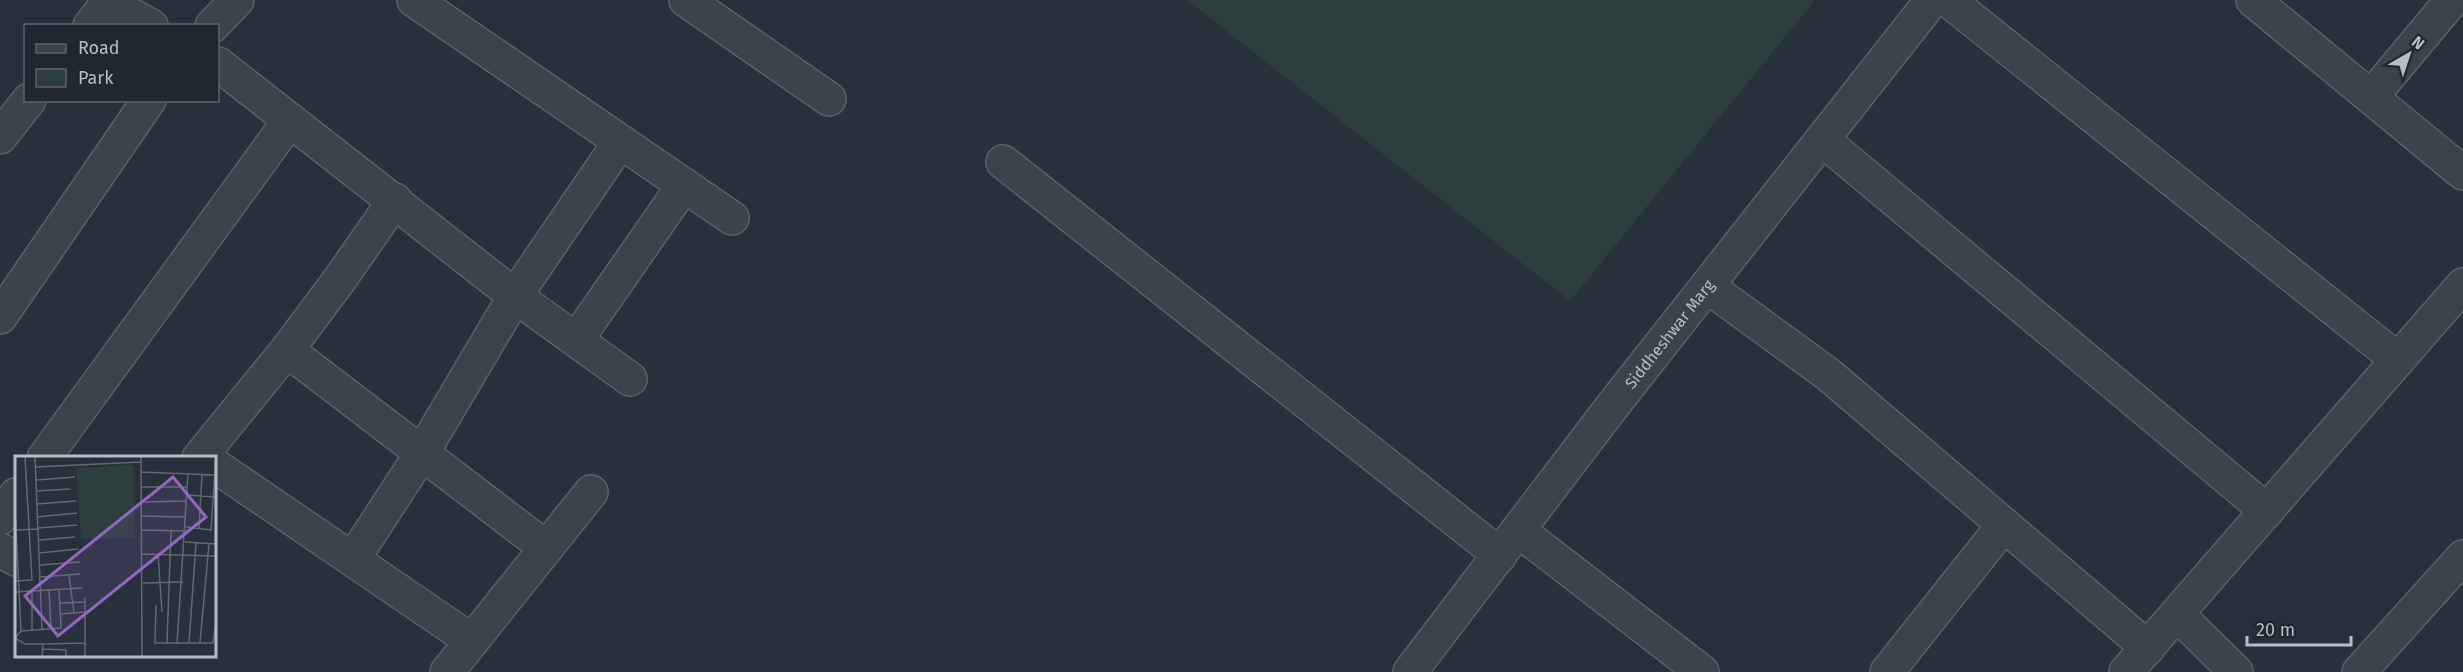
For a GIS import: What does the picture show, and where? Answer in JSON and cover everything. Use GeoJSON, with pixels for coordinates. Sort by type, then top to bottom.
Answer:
{"type":"FeatureCollection","features":[{"type":"Feature","properties":{"kind":"street"},"geometry":{"type":"LineString","coordinates":[[92,24],[110,0],[148,24]]}},
{"type":"Feature","properties":{"kind":"street"},"geometry":{"type":"LineString","coordinates":[[214,24],[237,0]]}},
{"type":"Feature","properties":{"kind":"street"},"geometry":{"type":"LineString","coordinates":[[414,0],[732,218]]}},
{"type":"Feature","properties":{"kind":"street"},"geometry":{"type":"LineString","coordinates":[[686,0],[829,99]]}},
{"type":"Feature","properties":{"kind":"street","name":"Siddheshwar Marg"},"geometry":{"type":"LineString","coordinates":[[1410,672],[1614,404],[1932,0]]}},
{"type":"Feature","properties":{"kind":"street"},"geometry":{"type":"LineString","coordinates":[[1948,0],[2398,360]]}},
{"type":"Feature","properties":{"kind":"street"},"geometry":{"type":"LineString","coordinates":[[2253,0],[2463,173]]}},
{"type":"Feature","properties":{"kind":"street"},"geometry":{"type":"LineString","coordinates":[[2371,97],[2452,0]]}},
{"type":"Feature","properties":{"kind":"street"},"geometry":{"type":"LineString","coordinates":[[219,65],[515,296],[630,379]]}},
{"type":"Feature","properties":{"kind":"street"},"geometry":{"type":"LineString","coordinates":[[0,137],[27,102]]}},
{"type":"Feature","properties":{"kind":"street"},"geometry":{"type":"LineString","coordinates":[[0,316],[148,102]]}},
{"type":"Feature","properties":{"kind":"street"},"geometry":{"type":"LineString","coordinates":[[45,456],[290,120]]}},
{"type":"Feature","properties":{"kind":"street"},"geometry":{"type":"LineString","coordinates":[[1823,140],[2267,511]]}},
{"type":"Feature","properties":{"kind":"street"},"geometry":{"type":"LineString","coordinates":[[353,560],[422,453],[515,296],[620,142]]}},
{"type":"Feature","properties":{"kind":"street"},"geometry":{"type":"LineString","coordinates":[[1003,162],[1509,542],[1687,667]]}},
{"type":"Feature","properties":{"kind":"street"},"geometry":{"type":"LineString","coordinates":[[577,339],[684,185]]}},
{"type":"Feature","properties":{"kind":"street"},"geometry":{"type":"LineString","coordinates":[[206,456],[340,279],[395,200]]}},
{"type":"Feature","properties":{"kind":"street"},"geometry":{"type":"LineString","coordinates":[[1707,286],[1829,375],[2148,648]]}},
{"type":"Feature","properties":{"kind":"street"},"geometry":{"type":"LineString","coordinates":[[2126,672],[2398,360],[2458,301]]}},
{"type":"Feature","properties":{"kind":"street"},"geometry":{"type":"LineString","coordinates":[[287,350],[546,548]]}},
{"type":"Feature","properties":{"kind":"street"},"geometry":{"type":"LineString","coordinates":[[216,467],[472,641]]}},
{"type":"Feature","properties":{"kind":"street"},"geometry":{"type":"LineString","coordinates":[[447,672],[591,492]]}},
{"type":"Feature","properties":{"kind":"street"},"geometry":{"type":"LineString","coordinates":[[0,518],[15,496]]}},
{"type":"Feature","properties":{"kind":"street"},"geometry":{"type":"LineString","coordinates":[[1887,672],[2004,525]]}},
{"type":"Feature","properties":{"kind":"street"},"geometry":{"type":"LineString","coordinates":[[0,550],[15,559]]}},
{"type":"Feature","properties":{"kind":"street"},"geometry":{"type":"LineString","coordinates":[[2359,672],[2463,557]]}},
{"type":"Feature","properties":{"kind":"street"},"geometry":{"type":"LineString","coordinates":[[2177,614],[2236,672]]}},
{"type":"Feature","properties":{"kind":"green space"},"geometry":{"type":"Polygon","coordinates":[[[1187,0],[1815,0],[1570,301],[1187,0]]]}}]}
